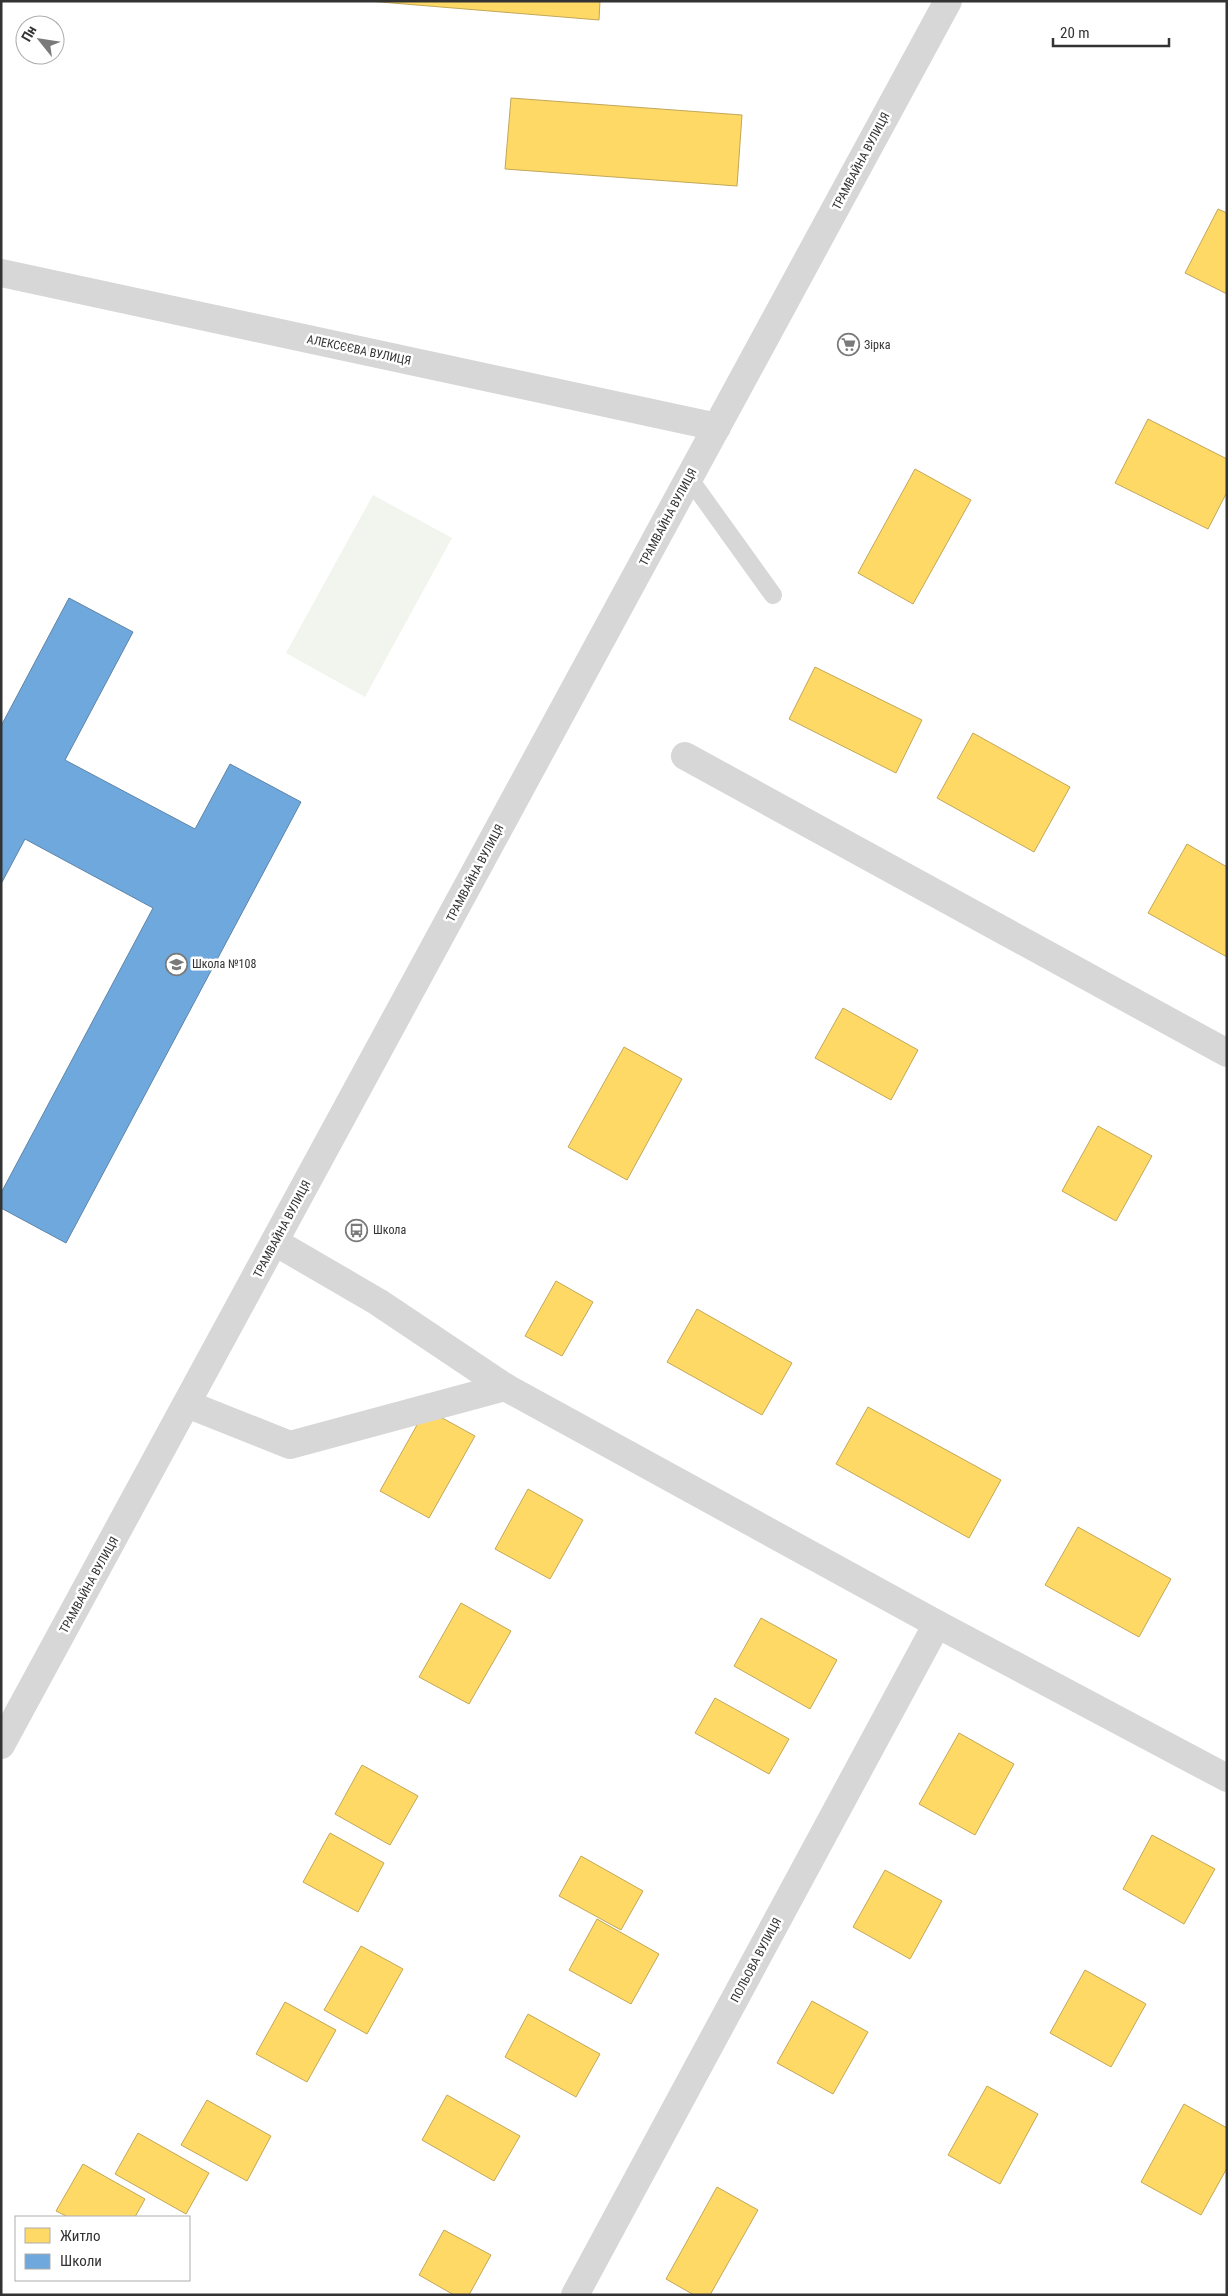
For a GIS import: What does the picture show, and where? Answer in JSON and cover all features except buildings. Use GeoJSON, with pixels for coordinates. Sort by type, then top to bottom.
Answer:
{"type":"FeatureCollection","features":[{"type":"Feature","properties":{"kind":"street","name":"ТРАМВАЙНА ВУЛИЦЯ"},"geometry":{"type":"LineString","coordinates":[[1,1745],[948,1]]}},
{"type":"Feature","properties":{"kind":"street","name":"АЛЕКСЄЄВА ВУЛИЦЯ"},"geometry":{"type":"LineString","coordinates":[[1,273],[717,427]]}},
{"type":"Feature","properties":{"kind":"street"},"geometry":{"type":"LineString","coordinates":[[685,756],[1227,1053]]}},
{"type":"Feature","properties":{"kind":"street"},"geometry":{"type":"LineString","coordinates":[[275,1242],[378,1302],[505,1386],[937,1624],[1227,1778]]}},
{"type":"Feature","properties":{"kind":"street"},"geometry":{"type":"LineString","coordinates":[[187,1404],[290,1445],[505,1386]]}},
{"type":"Feature","properties":{"kind":"street","name":"ПОЛЬОВА ВУЛИЦЯ"},"geometry":{"type":"LineString","coordinates":[[575,2295],[937,1624]]}},
{"type":"Feature","properties":{"kind":"lane"},"geometry":{"type":"LineString","coordinates":[[689,478],[773,595]]}},
{"type":"Feature","properties":{"kind":"shaded area"},"geometry":{"type":"Polygon","coordinates":[[[373,495],[452,538],[365,697],[286,653],[373,495]]]}},
{"type":"Feature","properties":{"kind":"place","name":"Зірка"},"geometry":{"type":"Point","coordinates":[848,345]}},
{"type":"Feature","properties":{"kind":"place","name":"Школа №108"},"geometry":{"type":"Point","coordinates":[176,964]}},
{"type":"Feature","properties":{"kind":"place","name":"Школа"},"geometry":{"type":"Point","coordinates":[357,1230]}}]}
